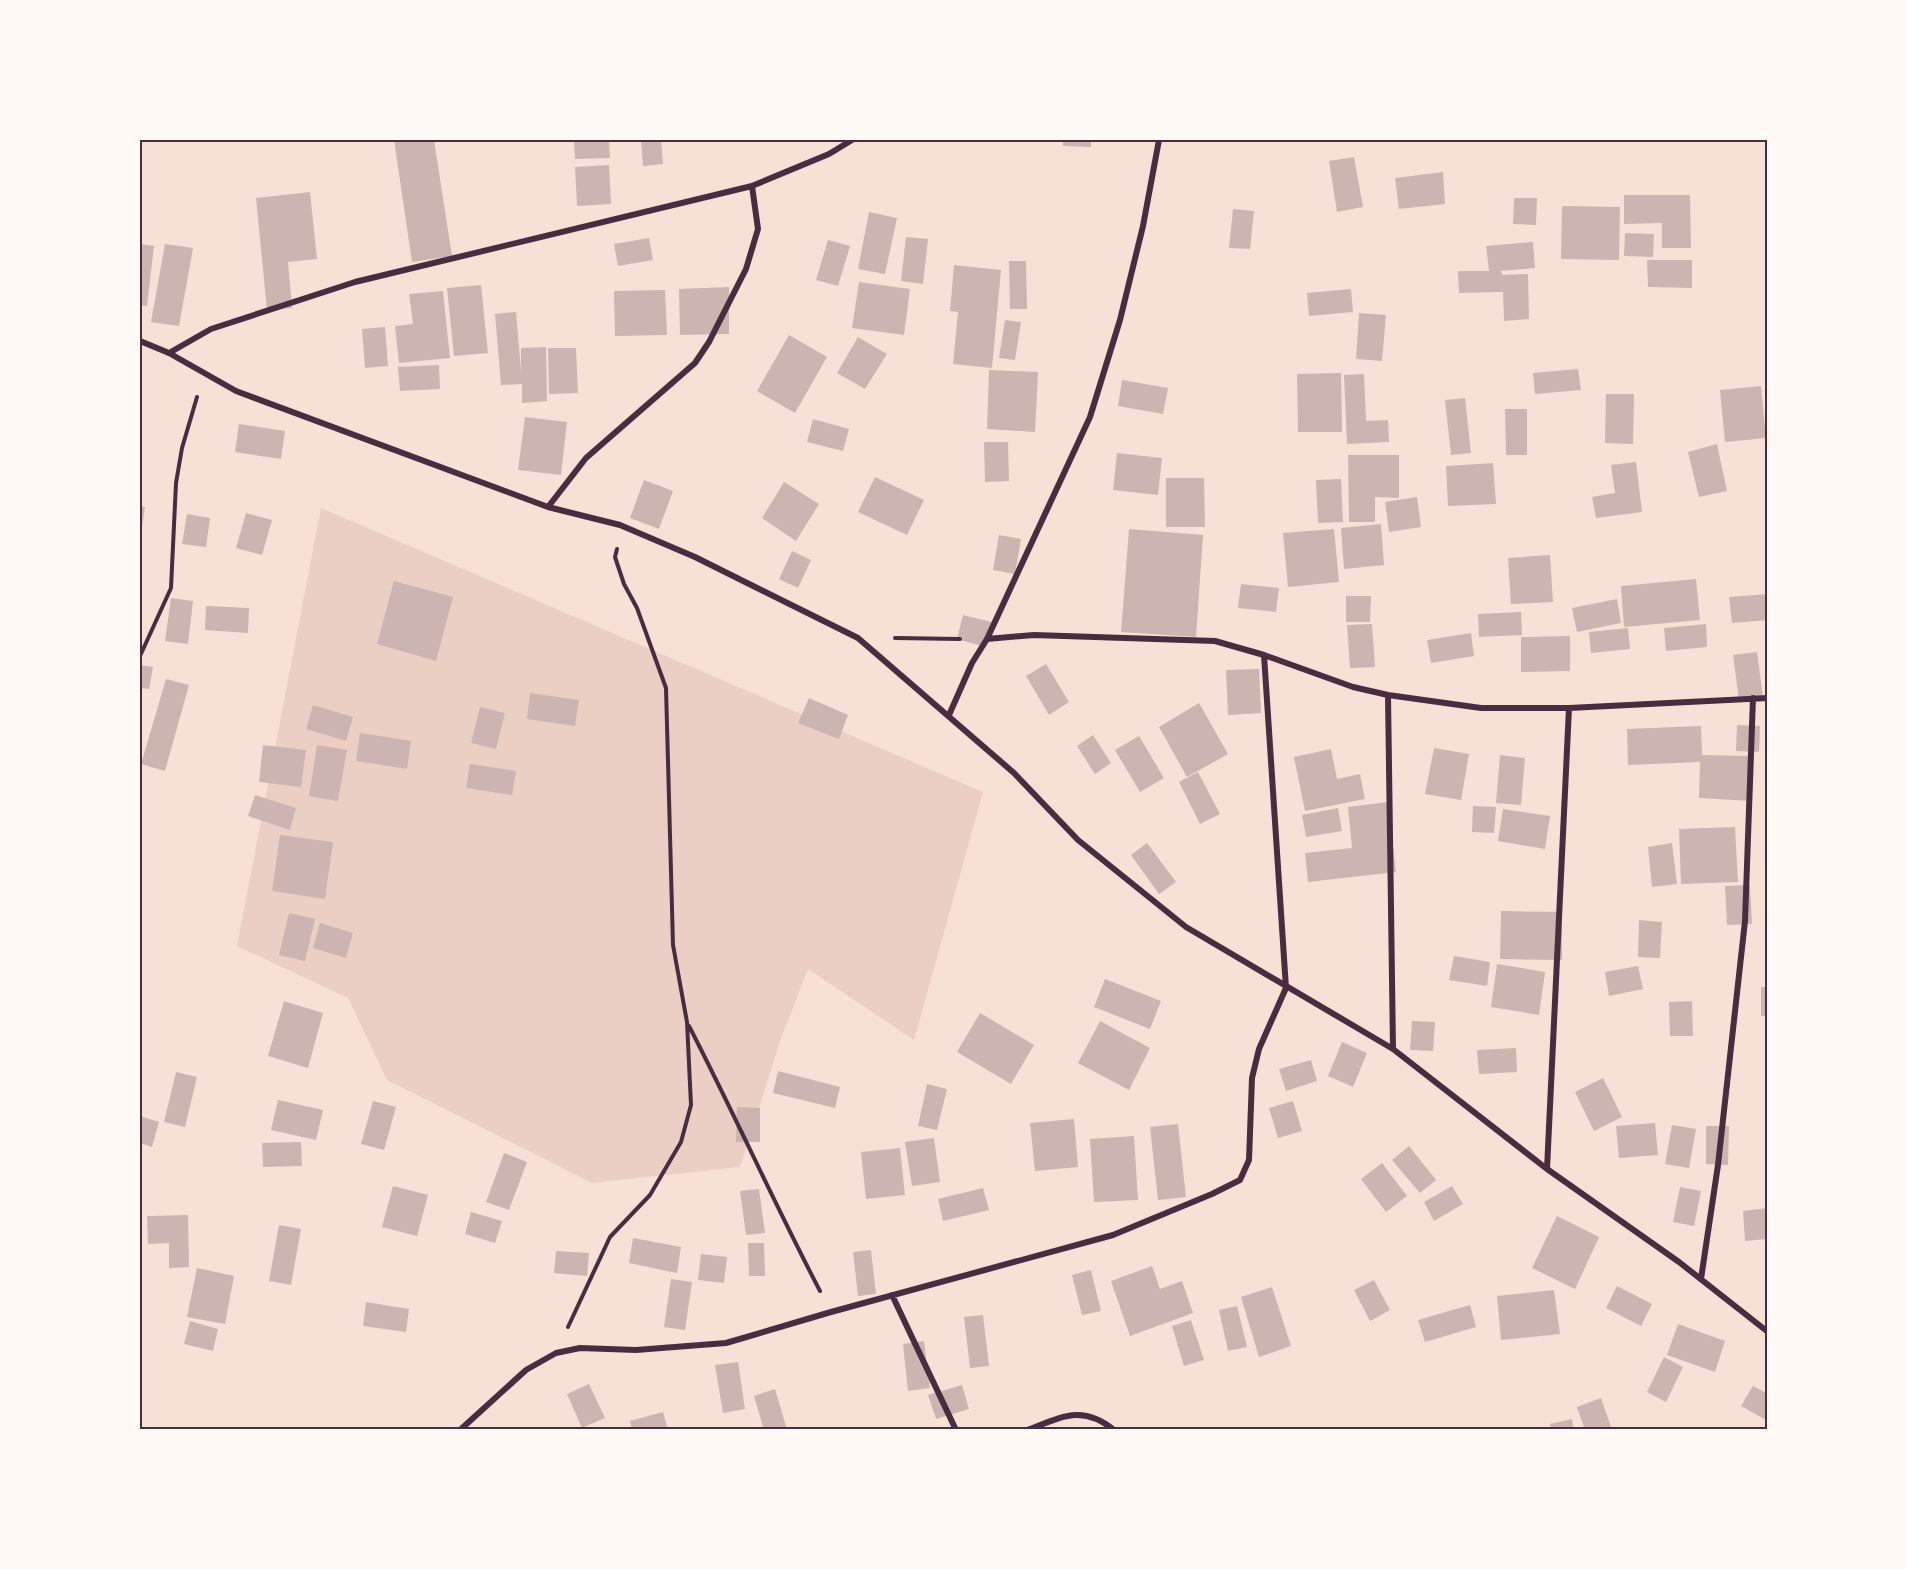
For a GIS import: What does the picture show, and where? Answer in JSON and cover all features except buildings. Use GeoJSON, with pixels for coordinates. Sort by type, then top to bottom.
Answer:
{"type":"FeatureCollection","features":[{"type":"Feature","properties":{"kind":"street"},"geometry":{"type":"LineString","coordinates":[[169,353],[211,329],[355,282],[752,186],[829,154],[852,140]]}},
{"type":"Feature","properties":{"kind":"street"},"geometry":{"type":"LineString","coordinates":[[949,715],[972,663],[987,639],[1090,417],[1125,299],[1143,226],[1159,140]]}},
{"type":"Feature","properties":{"kind":"street"},"geometry":{"type":"LineString","coordinates":[[548,507],[586,458],[695,363],[709,342],[746,269],[758,229],[752,186]]}},
{"type":"Feature","properties":{"kind":"street"},"geometry":{"type":"LineString","coordinates":[[142,344],[169,353],[236,391],[548,507],[620,525],[695,557],[858,638],[1014,773],[1078,840],[1186,927],[1393,1049],[1547,1169],[1701,1279],[1767,1332]]}},
{"type":"Feature","properties":{"kind":"street"},"geometry":{"type":"LineString","coordinates":[[987,639],[1034,635],[1215,641],[1264,655],[1353,687],[1388,695],[1481,708],[1569,708],[1767,698]]}},
{"type":"Feature","properties":{"kind":"street"},"geometry":{"type":"LineString","coordinates":[[460,1430],[526,1370],[556,1353],[580,1348],[636,1350],[726,1343],[1113,1235],[1212,1194],[1240,1179],[1249,1160],[1252,1078],[1259,1050],[1286,988],[1264,655]]}},
{"type":"Feature","properties":{"kind":"street"},"geometry":{"type":"LineString","coordinates":[[1388,695],[1393,1049]]}},
{"type":"Feature","properties":{"kind":"street"},"geometry":{"type":"LineString","coordinates":[[1701,1279],[1718,1165],[1745,921],[1753,698]]}},
{"type":"Feature","properties":{"kind":"street"},"geometry":{"type":"LineString","coordinates":[[1547,1169],[1569,708]]}},
{"type":"Feature","properties":{"kind":"street"},"geometry":{"type":"LineString","coordinates":[[892,1295],[956,1430]]}},
{"type":"Feature","properties":{"kind":"street"},"geometry":{"type":"LineString","coordinates":[[1027,1430],[1076,1413],[1102,1420],[1114,1430]]}},
{"type":"Feature","properties":{"kind":"path"},"geometry":{"type":"LineString","coordinates":[[140,656],[171,588],[176,483],[182,448],[204,374]]}},
{"type":"Feature","properties":{"kind":"path"},"geometry":{"type":"LineString","coordinates":[[556,1353],[610,1237],[650,1195],[681,1142],[691,1105],[687,1023],[674,945],[666,688],[615,557],[620,525]]}},
{"type":"Feature","properties":{"kind":"path"},"geometry":{"type":"LineString","coordinates":[[858,638],[987,639]]}},
{"type":"Feature","properties":{"kind":"path"},"geometry":{"type":"LineString","coordinates":[[687,1023],[724,1095],[779,1214],[831,1312]]}},
{"type":"Feature","properties":{"kind":"shaded area"},"geometry":{"type":"Polygon","coordinates":[[[321,508],[983,792],[914,1040],[808,969],[782,1036],[740,1167],[592,1183],[387,1080],[348,998],[237,946],[321,508]]]}}]}
